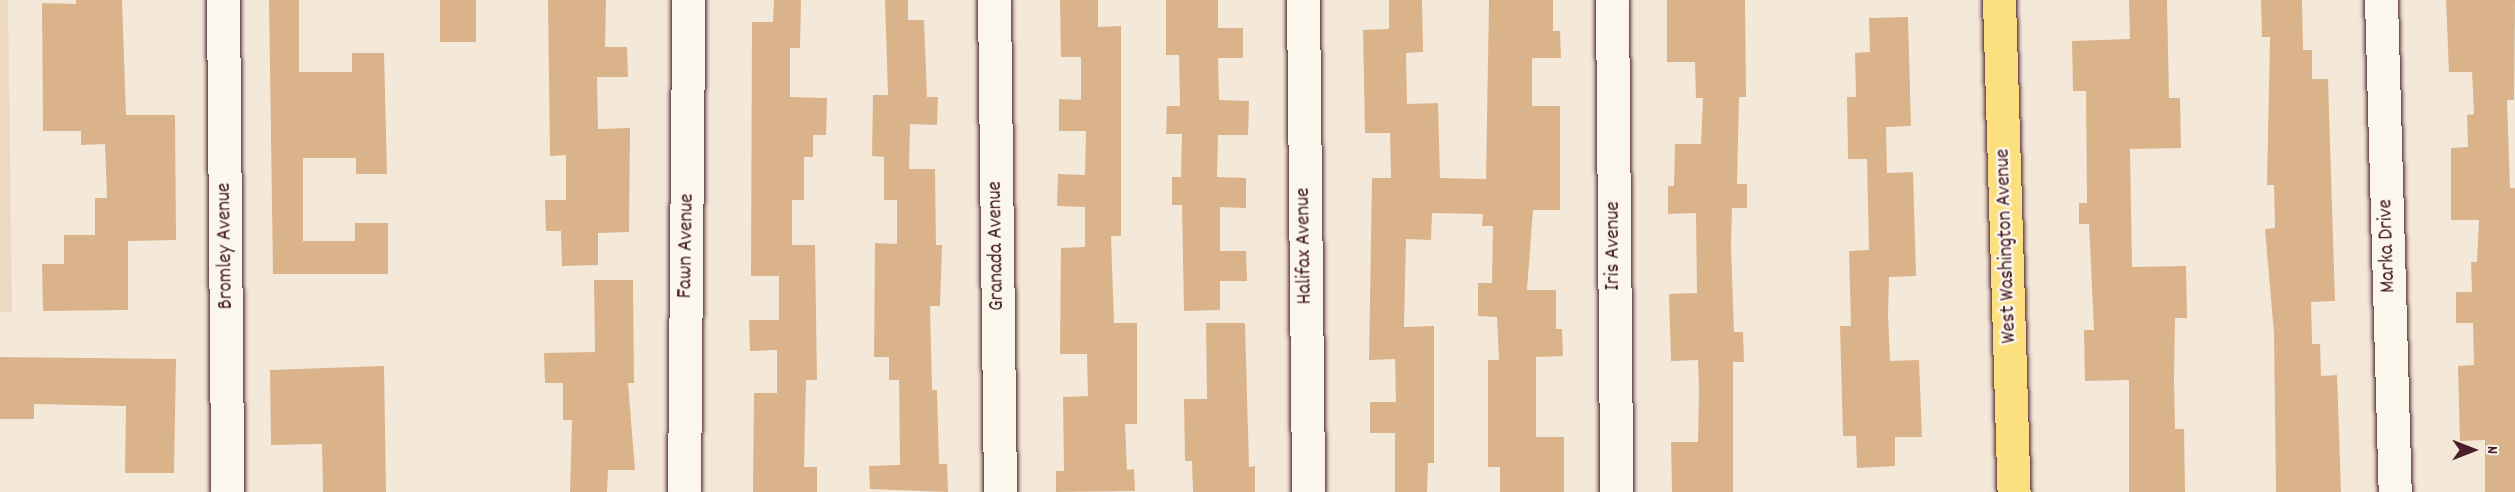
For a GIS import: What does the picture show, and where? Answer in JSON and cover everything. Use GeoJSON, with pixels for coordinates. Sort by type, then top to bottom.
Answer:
{"type":"FeatureCollection","features":[{"type":"Feature","properties":{"kind":"main road","name":"West Washington Avenue"},"geometry":{"type":"LineString","coordinates":[[1999,0],[2014,492]]}},
{"type":"Feature","properties":{"kind":"street","name":"Bromley Avenue"},"geometry":{"type":"LineString","coordinates":[[223,0],[227,492]]}},
{"type":"Feature","properties":{"kind":"street","name":"Fawn Avenue"},"geometry":{"type":"LineString","coordinates":[[684,492],[688,0]]}},
{"type":"Feature","properties":{"kind":"street","name":"Granada Avenue"},"geometry":{"type":"LineString","coordinates":[[994,0],[1000,492]]}},
{"type":"Feature","properties":{"kind":"street","name":"Halifax Avenue"},"geometry":{"type":"LineString","coordinates":[[1303,0],[1308,492]]}},
{"type":"Feature","properties":{"kind":"street","name":"Iris Avenue"},"geometry":{"type":"LineString","coordinates":[[1612,0],[1616,492]]}},
{"type":"Feature","properties":{"kind":"street","name":"Marka Drive"},"geometry":{"type":"LineString","coordinates":[[2380,0],[2395,492]]}},
{"type":"Feature","properties":{"kind":"shaded area"},"geometry":{"type":"Polygon","coordinates":[[[0,0],[8,0],[12,312],[0,312],[0,0]]]}},
{"type":"Feature","properties":{"kind":"building"},"geometry":{"type":"Polygon","coordinates":[[[76,0],[122,0],[126,115],[175,115],[176,240],[128,241],[128,310],[43,311],[42,264],[64,264],[64,235],[95,235],[95,198],[107,198],[105,144],[81,145],[81,131],[43,131],[42,3],[76,4],[76,0]]]}},
{"type":"Feature","properties":{"kind":"building"},"geometry":{"type":"Polygon","coordinates":[[[269,0],[299,0],[299,72],[352,72],[352,53],[384,53],[387,174],[356,174],[356,158],[303,158],[303,241],[355,241],[355,223],[388,223],[388,274],[273,274],[269,0]]]}},
{"type":"Feature","properties":{"kind":"building"},"geometry":{"type":"Polygon","coordinates":[[[440,0],[476,0],[476,42],[440,42],[440,0]]]}},
{"type":"Feature","properties":{"kind":"building"},"geometry":{"type":"Polygon","coordinates":[[[548,0],[606,0],[605,47],[627,47],[628,77],[597,77],[598,129],[630,128],[629,232],[598,233],[598,265],[562,266],[561,231],[546,231],[545,200],[566,200],[566,155],[550,156],[548,0]]]}},
{"type":"Feature","properties":{"kind":"building"},"geometry":{"type":"Polygon","coordinates":[[[774,0],[801,0],[800,48],[790,48],[790,97],[827,98],[826,135],[813,135],[813,157],[804,157],[804,200],[792,200],[792,245],[815,245],[817,380],[806,380],[804,467],[817,467],[817,492],[753,492],[754,393],[777,393],[777,350],[750,351],[749,320],[779,320],[779,276],[751,276],[752,22],[773,22],[774,0]]]}},
{"type":"Feature","properties":{"kind":"building"},"geometry":{"type":"Polygon","coordinates":[[[885,0],[908,0],[908,20],[924,20],[927,97],[938,97],[937,125],[910,124],[909,169],[935,169],[936,245],[942,245],[940,306],[930,306],[932,390],[937,390],[939,464],[947,464],[948,492],[870,489],[869,466],[900,465],[899,380],[889,380],[889,357],[874,357],[875,243],[897,244],[897,200],[884,200],[884,157],[872,156],[873,95],[888,95],[885,0]]]}},
{"type":"Feature","properties":{"kind":"building"},"geometry":{"type":"Polygon","coordinates":[[[1060,0],[1098,0],[1098,27],[1121,26],[1121,236],[1111,236],[1114,323],[1137,323],[1137,424],[1125,424],[1127,470],[1134,469],[1135,491],[1056,492],[1056,471],[1064,471],[1063,397],[1088,396],[1087,354],[1060,354],[1061,248],[1085,247],[1085,207],[1057,206],[1058,174],[1085,175],[1086,131],[1059,131],[1059,99],[1081,100],[1081,57],[1061,57],[1060,0]]]}},
{"type":"Feature","properties":{"kind":"building"},"geometry":{"type":"Polygon","coordinates":[[[1166,0],[1218,0],[1218,28],[1243,28],[1243,58],[1218,58],[1219,100],[1249,101],[1248,135],[1218,135],[1217,177],[1246,178],[1246,208],[1220,207],[1220,251],[1246,251],[1247,281],[1220,281],[1220,310],[1184,311],[1182,205],[1172,205],[1172,177],[1181,177],[1182,134],[1166,134],[1167,106],[1180,106],[1179,55],[1166,55],[1166,0]]]}},
{"type":"Feature","properties":{"kind":"building"},"geometry":{"type":"Polygon","coordinates":[[[1389,0],[1422,0],[1423,52],[1406,53],[1407,104],[1438,103],[1440,178],[1486,179],[1489,0],[1553,0],[1553,31],[1560,31],[1561,58],[1532,58],[1532,106],[1560,106],[1560,210],[1533,210],[1527,290],[1556,290],[1556,329],[1562,329],[1563,356],[1536,357],[1536,437],[1564,437],[1564,492],[1500,492],[1500,467],[1488,467],[1488,360],[1499,360],[1497,317],[1478,316],[1478,283],[1492,283],[1493,226],[1482,226],[1483,214],[1432,213],[1431,240],[1406,239],[1404,327],[1434,326],[1434,463],[1428,463],[1427,492],[1395,492],[1395,433],[1370,433],[1370,402],[1396,402],[1395,359],[1369,360],[1372,178],[1391,178],[1390,133],[1365,133],[1363,30],[1389,29],[1389,0]]]}},
{"type":"Feature","properties":{"kind":"building"},"geometry":{"type":"Polygon","coordinates":[[[1667,0],[1745,0],[1746,97],[1739,97],[1737,184],[1747,184],[1747,208],[1732,208],[1731,247],[1734,332],[1743,332],[1744,362],[1733,362],[1733,492],[1672,492],[1671,442],[1698,442],[1699,392],[1698,360],[1671,361],[1669,294],[1697,293],[1696,213],[1668,214],[1668,186],[1674,186],[1675,144],[1701,144],[1703,98],[1696,98],[1695,62],[1667,62],[1667,0]]]}},
{"type":"Feature","properties":{"kind":"building"},"geometry":{"type":"Polygon","coordinates":[[[2129,0],[2167,0],[2169,98],[2180,98],[2181,148],[2130,149],[2132,267],[2186,266],[2187,318],[2175,318],[2174,379],[2175,429],[2184,429],[2185,492],[2129,492],[2129,380],[2085,381],[2084,330],[2094,330],[2089,224],[2079,224],[2079,203],[2087,203],[2086,91],[2073,91],[2072,41],[2130,39],[2129,0]]]}},
{"type":"Feature","properties":{"kind":"building"},"geometry":{"type":"Polygon","coordinates":[[[2261,0],[2302,0],[2303,50],[2312,50],[2312,79],[2328,79],[2335,301],[2311,302],[2312,344],[2320,344],[2321,376],[2337,375],[2341,492],[2276,492],[2274,333],[2265,229],[2275,228],[2274,185],[2267,185],[2270,37],[2262,37],[2261,0]]]}},
{"type":"Feature","properties":{"kind":"building"},"geometry":{"type":"Polygon","coordinates":[[[2446,0],[2515,0],[2514,100],[2507,100],[2510,188],[2515,188],[2515,492],[2485,492],[2485,440],[2460,441],[2458,366],[2474,365],[2473,323],[2456,323],[2456,292],[2472,292],[2471,262],[2477,262],[2479,220],[2451,220],[2451,148],[2468,147],[2467,115],[2474,114],[2472,72],[2449,72],[2446,0]]]}},
{"type":"Feature","properties":{"kind":"building"},"geometry":{"type":"Polygon","coordinates":[[[1908,17],[1911,126],[1886,127],[1887,173],[1913,172],[1916,276],[1889,277],[1888,314],[1890,361],[1919,360],[1922,437],[1895,437],[1895,466],[1857,468],[1856,436],[1843,436],[1840,326],[1851,326],[1849,251],[1869,250],[1867,159],[1848,159],[1847,97],[1856,97],[1855,53],[1870,52],[1869,18],[1908,17]]]}},
{"type":"Feature","properties":{"kind":"building"},"geometry":{"type":"Polygon","coordinates":[[[594,280],[633,280],[634,383],[628,383],[635,470],[608,470],[607,492],[570,492],[572,420],[563,420],[563,383],[545,383],[544,353],[595,352],[594,280]]]}},
{"type":"Feature","properties":{"kind":"building"},"geometry":{"type":"Polygon","coordinates":[[[1206,323],[1245,323],[1249,467],[1255,466],[1255,492],[1193,492],[1192,461],[1185,461],[1184,399],[1207,399],[1206,323]]]}},
{"type":"Feature","properties":{"kind":"building"},"geometry":{"type":"Polygon","coordinates":[[[0,357],[176,359],[174,473],[125,473],[126,406],[34,404],[34,419],[0,419],[0,357]]]}},
{"type":"Feature","properties":{"kind":"building"},"geometry":{"type":"Polygon","coordinates":[[[384,366],[386,492],[323,492],[322,444],[271,445],[270,370],[384,366]]]}}]}
